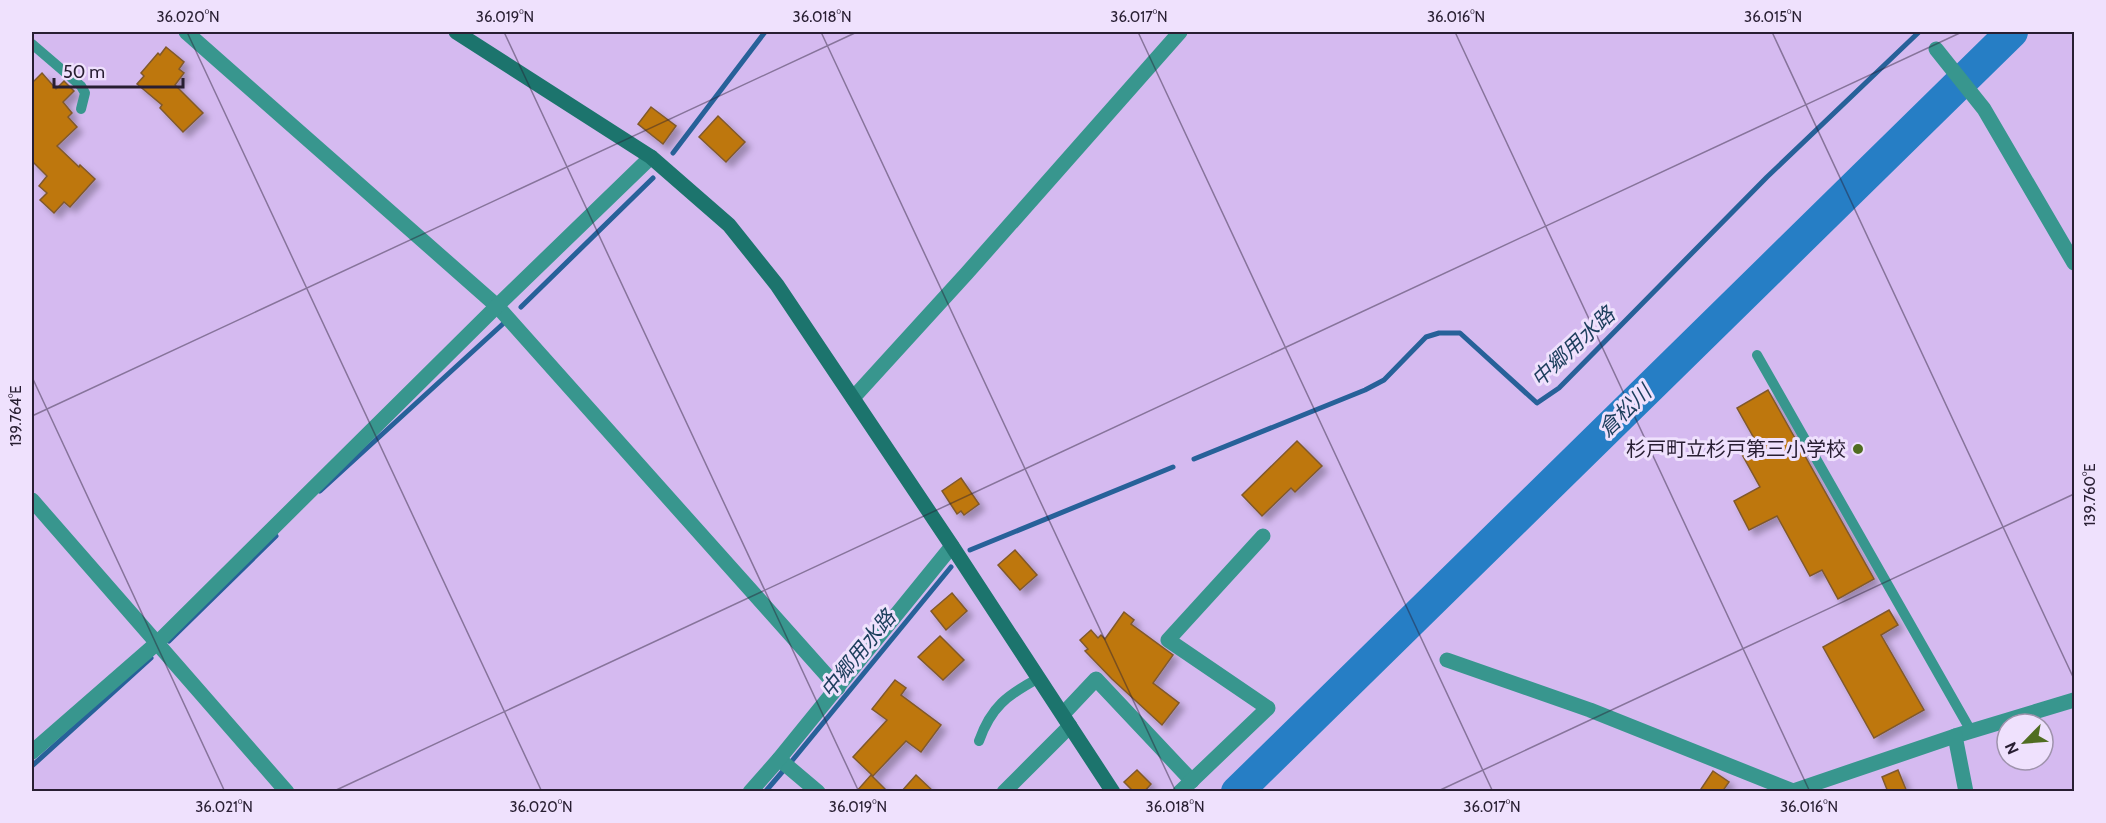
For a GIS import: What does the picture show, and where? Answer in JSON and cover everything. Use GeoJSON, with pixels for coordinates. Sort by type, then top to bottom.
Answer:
{"type":"FeatureCollection","features":[{"type":"Feature","properties":{"kind":"street"},"geometry":{"type":"LineString","coordinates":[[186,32],[497,306],[838,688]]}},
{"type":"Feature","properties":{"kind":"street"},"geometry":{"type":"LineString","coordinates":[[456,32],[651,157],[729,225],[777,285],[1113,792]]}},
{"type":"Feature","properties":{"kind":"street"},"geometry":{"type":"LineString","coordinates":[[853,398],[968,273],[1180,32]]}},
{"type":"Feature","properties":{"kind":"street"},"geometry":{"type":"LineString","coordinates":[[1936,50],[1984,108],[2074,263]]}},
{"type":"Feature","properties":{"kind":"street"},"geometry":{"type":"LineString","coordinates":[[32,753],[157,643],[651,157]]}},
{"type":"Feature","properties":{"kind":"street"},"geometry":{"type":"LineString","coordinates":[[32,500],[287,792]]}},
{"type":"Feature","properties":{"kind":"street"},"geometry":{"type":"LineString","coordinates":[[1180,792],[1268,708],[1168,640],[1263,536]]}},
{"type":"Feature","properties":{"kind":"street"},"geometry":{"type":"LineString","coordinates":[[750,792],[780,759],[952,546]]}},
{"type":"Feature","properties":{"kind":"street"},"geometry":{"type":"LineString","coordinates":[[1447,660],[1590,710],[1793,791],[1955,736],[2074,700]]}},
{"type":"Feature","properties":{"kind":"street"},"geometry":{"type":"LineString","coordinates":[[1004,792],[1066,720],[1096,680],[1192,780]]}},
{"type":"Feature","properties":{"kind":"street"},"geometry":{"type":"LineString","coordinates":[[1955,736],[1966,792]]}},
{"type":"Feature","properties":{"kind":"street"},"geometry":{"type":"LineString","coordinates":[[780,759],[810,789]]}},
{"type":"Feature","properties":{"kind":"lane"},"geometry":{"type":"LineString","coordinates":[[32,44],[81,86],[85,93],[81,109]]}},
{"type":"Feature","properties":{"kind":"lane"},"geometry":{"type":"LineString","coordinates":[[1757,355],[1971,731]]}},
{"type":"Feature","properties":{"kind":"lane"},"geometry":{"type":"LineString","coordinates":[[979,741],[985,724],[995,708],[1013,692],[1039,678]]}},
{"type":"Feature","properties":{"kind":"building"},"geometry":{"type":"Polygon","coordinates":[[[166,47],[184,62],[179,69],[184,73],[175,85],[203,113],[183,132],[160,108],[162,105],[137,84],[144,76],[141,73],[166,47]]]}},
{"type":"Feature","properties":{"kind":"building"},"geometry":{"type":"Polygon","coordinates":[[[42,73],[56,89],[64,81],[74,91],[63,102],[72,113],[68,117],[77,127],[57,146],[95,179],[70,207],[64,202],[54,213],[40,200],[47,193],[39,186],[47,176],[32,161],[32,83],[42,73]]]}},
{"type":"Feature","properties":{"kind":"building"},"geometry":{"type":"Polygon","coordinates":[[[651,107],[676,126],[663,144],[638,124],[651,107]]]}},
{"type":"Feature","properties":{"kind":"building"},"geometry":{"type":"Polygon","coordinates":[[[718,116],[745,142],[726,162],[699,137],[718,116]]]}},
{"type":"Feature","properties":{"kind":"building"},"geometry":{"type":"Polygon","coordinates":[[[1768,390],[1874,579],[1838,599],[1822,570],[1810,576],[1777,516],[1749,530],[1734,501],[1760,487],[1739,449],[1755,440],[1737,408],[1768,390]]]}},
{"type":"Feature","properties":{"kind":"building"},"geometry":{"type":"Polygon","coordinates":[[[1297,441],[1322,466],[1295,492],[1291,488],[1262,516],[1242,495],[1297,441]]]}},
{"type":"Feature","properties":{"kind":"building"},"geometry":{"type":"Polygon","coordinates":[[[961,478],[979,504],[964,515],[961,511],[957,514],[942,491],[961,478]]]}},
{"type":"Feature","properties":{"kind":"building"},"geometry":{"type":"Polygon","coordinates":[[[1015,550],[1037,575],[1020,590],[998,565],[1015,550]]]}},
{"type":"Feature","properties":{"kind":"building"},"geometry":{"type":"Polygon","coordinates":[[[952,593],[967,611],[946,630],[931,611],[952,593]]]}},
{"type":"Feature","properties":{"kind":"building"},"geometry":{"type":"Polygon","coordinates":[[[1889,610],[1898,625],[1881,635],[1924,710],[1874,738],[1823,647],[1889,610]]]}},
{"type":"Feature","properties":{"kind":"building"},"geometry":{"type":"Polygon","coordinates":[[[1124,612],[1134,620],[1131,624],[1173,655],[1153,683],[1179,703],[1162,725],[1112,679],[1085,651],[1088,649],[1080,640],[1091,630],[1098,638],[1101,635],[1105,639],[1124,612]]]}},
{"type":"Feature","properties":{"kind":"building"},"geometry":{"type":"Polygon","coordinates":[[[940,636],[964,660],[943,680],[918,657],[940,636]]]}},
{"type":"Feature","properties":{"kind":"building"},"geometry":{"type":"Polygon","coordinates":[[[895,680],[906,688],[901,695],[941,725],[921,752],[906,741],[873,776],[853,757],[887,720],[872,709],[895,680]]]}},
{"type":"Feature","properties":{"kind":"building"},"geometry":{"type":"Polygon","coordinates":[[[1137,770],[1151,784],[1144,792],[1134,792],[1124,782],[1137,770]]]}},
{"type":"Feature","properties":{"kind":"building"},"geometry":{"type":"Polygon","coordinates":[[[1898,770],[1907,792],[1888,792],[1882,777],[1898,770]]]}},
{"type":"Feature","properties":{"kind":"building"},"geometry":{"type":"Polygon","coordinates":[[[1713,771],[1729,782],[1722,792],[1699,792],[1713,771]]]}},
{"type":"Feature","properties":{"kind":"building"},"geometry":{"type":"Polygon","coordinates":[[[871,775],[888,792],[856,792],[871,775]]]}},
{"type":"Feature","properties":{"kind":"building"},"geometry":{"type":"Polygon","coordinates":[[[916,775],[934,792],[901,792],[916,775]]]}},
{"type":"Feature","properties":{"kind":"waterway"},"geometry":{"type":"LineString","coordinates":[[673,153],[765,32]]}},
{"type":"Feature","properties":{"kind":"waterway","name":"中郷用水路"},"geometry":{"type":"LineString","coordinates":[[1194,459],[1365,390],[1384,380],[1426,337],[1439,333],[1460,333],[1537,403],[1559,388],[1767,177],[1919,32]]}},
{"type":"Feature","properties":{"kind":"waterway","name":"倉松川"},"geometry":{"type":"LineString","coordinates":[[1237,792],[2012,32]]}},
{"type":"Feature","properties":{"kind":"waterway"},"geometry":{"type":"LineString","coordinates":[[521,307],[653,178]]}},
{"type":"Feature","properties":{"kind":"waterway"},"geometry":{"type":"LineString","coordinates":[[320,491],[505,322]]}},
{"type":"Feature","properties":{"kind":"waterway","name":"中郷用水路"},"geometry":{"type":"LineString","coordinates":[[970,550],[1173,467]]}},
{"type":"Feature","properties":{"kind":"waterway"},"geometry":{"type":"LineString","coordinates":[[169,641],[276,536]]}},
{"type":"Feature","properties":{"kind":"waterway","name":"中郷用水路"},"geometry":{"type":"LineString","coordinates":[[791,762],[951,567]]}},
{"type":"Feature","properties":{"kind":"waterway"},"geometry":{"type":"LineString","coordinates":[[32,766],[151,658]]}},
{"type":"Feature","properties":{"kind":"waterway","name":"中郷用水路"},"geometry":{"type":"LineString","coordinates":[[765,792],[783,771]]}},
{"type":"Feature","properties":{"kind":"place","name":"杉戸町立杉戸第三小学校"},"geometry":{"type":"Point","coordinates":[1858,449]}}]}
